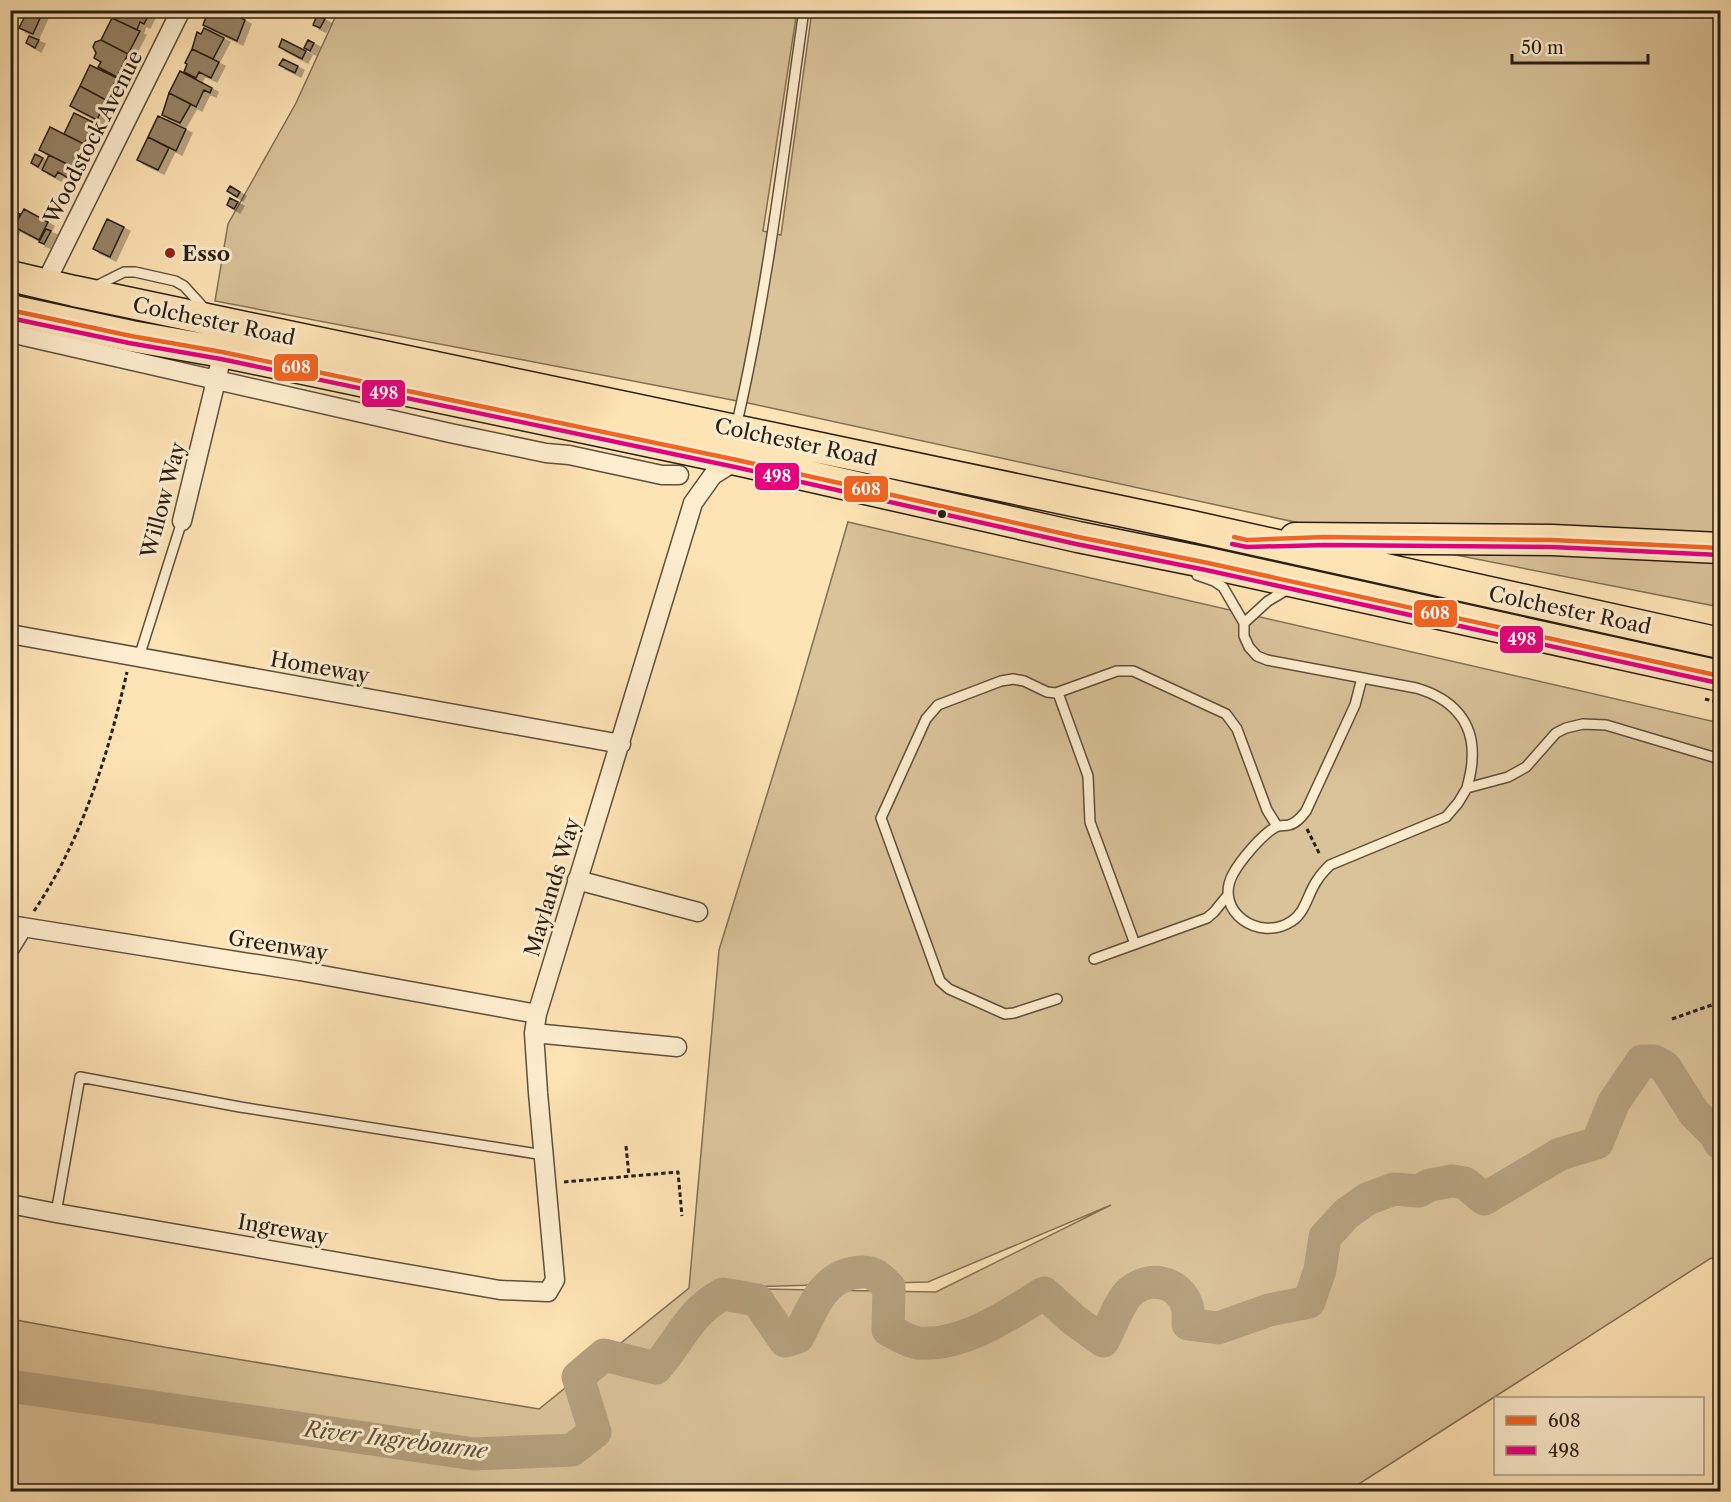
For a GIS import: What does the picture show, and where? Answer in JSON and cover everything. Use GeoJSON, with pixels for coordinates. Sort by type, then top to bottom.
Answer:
{"type":"FeatureCollection","features":[{"type":"Feature","properties":{"kind":"highway","name":"Colchester Road"},"geometry":{"type":"LineString","coordinates":[[10,276],[74,291],[222,351],[644,441],[728,465],[1299,583],[1720,676]]}},
{"type":"Feature","properties":{"kind":"highway","name":"Colchester Road"},"geometry":{"type":"LineString","coordinates":[[10,310],[131,336],[222,351],[735,429],[1175,522],[1247,540],[1720,642]]}},
{"type":"Feature","properties":{"kind":"highway"},"geometry":{"type":"LineString","coordinates":[[1247,540],[1325,537],[1540,540],[1720,548]]}},
{"type":"Feature","properties":{"kind":"street","name":"Woodstock Avenue"},"geometry":{"type":"LineString","coordinates":[[45,284],[181,10]]}},
{"type":"Feature","properties":{"kind":"street","name":"Colchester Road"},"geometry":{"type":"LineString","coordinates":[[10,333],[117,359],[222,351],[309,402],[546,453],[569,455],[662,475],[681,476],[728,465]]}},
{"type":"Feature","properties":{"kind":"street","name":"Willow Way"},"geometry":{"type":"LineString","coordinates":[[182,521],[222,351]]}},
{"type":"Feature","properties":{"kind":"street"},"geometry":{"type":"LineString","coordinates":[[644,441],[681,476],[690,490],[693,503]]}},
{"type":"Feature","properties":{"kind":"street","name":"Maylands Way"},"geometry":{"type":"LineString","coordinates":[[548,1292],[555,1280],[534,1033],[537,1014],[693,503],[709,480],[728,465]]}},
{"type":"Feature","properties":{"kind":"street","name":"Homeway"},"geometry":{"type":"LineString","coordinates":[[10,633],[621,744]]}},
{"type":"Feature","properties":{"kind":"street"},"geometry":{"type":"LineString","coordinates":[[577,880],[698,912]]}},
{"type":"Feature","properties":{"kind":"street"},"geometry":{"type":"LineString","coordinates":[[10,948],[17,926]]}},
{"type":"Feature","properties":{"kind":"street","name":"Greenway"},"geometry":{"type":"LineString","coordinates":[[17,926],[300,971],[537,1014]]}},
{"type":"Feature","properties":{"kind":"street"},"geometry":{"type":"LineString","coordinates":[[534,1033],[677,1047]]}},
{"type":"Feature","properties":{"kind":"street","name":"Ingreway"},"geometry":{"type":"LineString","coordinates":[[10,1204],[500,1290],[548,1292]]}},
{"type":"Feature","properties":{"kind":"lane"},"geometry":{"type":"LineString","coordinates":[[735,429],[750,365],[772,233],[804,10]]}},
{"type":"Feature","properties":{"kind":"lane","name":"Willow Way"},"geometry":{"type":"LineString","coordinates":[[135,656],[182,521]]}},
{"type":"Feature","properties":{"kind":"lane"},"geometry":{"type":"LineString","coordinates":[[1078,537],[1153,565],[1214,581],[1223,587],[1244,623],[1244,636],[1257,656],[1267,660],[1362,678],[1433,693],[1454,707],[1465,722],[1471,741],[1472,759],[1467,788],[1446,817],[1330,865],[1318,878],[1303,908],[1293,920],[1280,927],[1264,930],[1252,926],[1234,913],[1227,896],[1227,885],[1255,845],[1277,826],[1291,825],[1306,811],[1355,705],[1362,678]]}},
{"type":"Feature","properties":{"kind":"lane"},"geometry":{"type":"LineString","coordinates":[[1244,623],[1268,601],[1299,583]]}},
{"type":"Feature","properties":{"kind":"lane"},"geometry":{"type":"LineString","coordinates":[[1057,999],[1005,1014],[943,985],[932,958],[881,818],[926,719],[938,705],[1001,681],[1013,679],[1024,681],[1047,692],[1058,693],[1117,671],[1125,669],[1133,671],[1219,709],[1233,721],[1268,810],[1277,826]]}},
{"type":"Feature","properties":{"kind":"lane"},"geometry":{"type":"LineString","coordinates":[[1058,693],[1088,776],[1090,822],[1135,944]]}},
{"type":"Feature","properties":{"kind":"lane"},"geometry":{"type":"LineString","coordinates":[[1467,788],[1508,777],[1526,767],[1556,733],[1583,724],[1606,726],[1720,759]]}},
{"type":"Feature","properties":{"kind":"lane"},"geometry":{"type":"LineString","coordinates":[[1094,959],[1207,918],[1227,896]]}},
{"type":"Feature","properties":{"kind":"lane"},"geometry":{"type":"LineString","coordinates":[[56,1213],[80,1077],[240,1107],[544,1155]]}},
{"type":"Feature","properties":{"kind":"path"},"geometry":{"type":"LineString","coordinates":[[17,926],[68,854],[93,788],[135,656]]}},
{"type":"Feature","properties":{"kind":"path"},"geometry":{"type":"LineString","coordinates":[[1301,817],[1318,854],[1330,865]]}},
{"type":"Feature","properties":{"kind":"path"},"geometry":{"type":"LineString","coordinates":[[1672,1019],[1720,1002]]}},
{"type":"Feature","properties":{"kind":"path"},"geometry":{"type":"LineString","coordinates":[[626,1146],[629,1176]]}},
{"type":"Feature","properties":{"kind":"path"},"geometry":{"type":"LineString","coordinates":[[547,1184],[678,1172],[682,1216]]}},
{"type":"Feature","properties":{"kind":"shaded area"},"geometry":{"type":"Polygon","coordinates":[[[338,11],[797,11],[763,231],[781,235],[812,11],[1720,11],[1720,607],[1359,536],[753,404],[215,301],[228,224],[296,103],[338,11]]]}},
{"type":"Feature","properties":{"kind":"shaded area"},"geometry":{"type":"Polygon","coordinates":[[[848,522],[1720,723],[1720,1260],[1711,1258],[1348,1491],[11,1491],[10,1319],[539,1409],[689,1288],[719,950],[848,522]],[[1111,1205],[928,1282],[711,1288],[936,1292],[1111,1205]]]}},
{"type":"Feature","properties":{"kind":"building"},"geometry":{"type":"Polygon","coordinates":[[[28,10],[35,10],[42,14],[33,34],[19,28],[28,10]]]}},
{"type":"Feature","properties":{"kind":"building"},"geometry":{"type":"Polygon","coordinates":[[[115,10],[151,10],[144,24],[140,22],[137,30],[112,18],[115,10]]]}},
{"type":"Feature","properties":{"kind":"building"},"geometry":{"type":"Polygon","coordinates":[[[227,10],[245,20],[237,41],[203,25],[208,11],[227,10]]]}},
{"type":"Feature","properties":{"kind":"building"},"geometry":{"type":"Polygon","coordinates":[[[317,15],[325,19],[320,28],[313,25],[317,15]]]}},
{"type":"Feature","properties":{"kind":"building"},"geometry":{"type":"Polygon","coordinates":[[[112,18],[140,31],[128,54],[101,40],[112,18]]]}},
{"type":"Feature","properties":{"kind":"building"},"geometry":{"type":"Polygon","coordinates":[[[204,28],[224,38],[213,59],[192,49],[197,32],[201,34],[204,28]]]}},
{"type":"Feature","properties":{"kind":"building"},"geometry":{"type":"Polygon","coordinates":[[[29,36],[39,40],[35,48],[26,43],[29,36]]]}},
{"type":"Feature","properties":{"kind":"building"},"geometry":{"type":"Polygon","coordinates":[[[282,39],[306,51],[302,59],[279,47],[282,39]]]}},
{"type":"Feature","properties":{"kind":"building"},"geometry":{"type":"Polygon","coordinates":[[[101,40],[128,54],[117,77],[98,67],[101,62],[94,58],[96,53],[93,47],[95,42],[101,40]]]}},
{"type":"Feature","properties":{"kind":"building"},"geometry":{"type":"Polygon","coordinates":[[[308,40],[314,43],[310,51],[304,48],[308,40]]]}},
{"type":"Feature","properties":{"kind":"building"},"geometry":{"type":"Polygon","coordinates":[[[192,49],[219,62],[211,78],[199,72],[196,78],[184,72],[187,64],[185,63],[192,49]]]}},
{"type":"Feature","properties":{"kind":"building"},"geometry":{"type":"Polygon","coordinates":[[[283,59],[298,66],[295,73],[279,65],[283,59]]]}},
{"type":"Feature","properties":{"kind":"building"},"geometry":{"type":"Polygon","coordinates":[[[90,65],[117,78],[106,100],[80,86],[90,65]]]}},
{"type":"Feature","properties":{"kind":"building"},"geometry":{"type":"Polygon","coordinates":[[[180,71],[212,88],[210,93],[204,90],[196,107],[169,93],[180,71]]]}},
{"type":"Feature","properties":{"kind":"building"},"geometry":{"type":"Polygon","coordinates":[[[80,86],[106,100],[97,120],[70,106],[80,86]]]}},
{"type":"Feature","properties":{"kind":"building"},"geometry":{"type":"Polygon","coordinates":[[[169,93],[191,104],[180,123],[162,115],[169,93]]]}},
{"type":"Feature","properties":{"kind":"building"},"geometry":{"type":"Polygon","coordinates":[[[74,113],[95,123],[84,144],[64,134],[74,113]]]}},
{"type":"Feature","properties":{"kind":"building"},"geometry":{"type":"Polygon","coordinates":[[[158,116],[186,129],[176,151],[148,137],[158,116]]]}},
{"type":"Feature","properties":{"kind":"building"},"geometry":{"type":"Polygon","coordinates":[[[50,127],[84,144],[73,167],[39,150],[50,127]]]}},
{"type":"Feature","properties":{"kind":"building"},"geometry":{"type":"Polygon","coordinates":[[[148,137],[169,148],[158,170],[137,160],[148,137]]]}},
{"type":"Feature","properties":{"kind":"building"},"geometry":{"type":"Polygon","coordinates":[[[35,154],[43,158],[38,167],[31,163],[35,154]]]}},
{"type":"Feature","properties":{"kind":"building"},"geometry":{"type":"Polygon","coordinates":[[[49,155],[73,167],[68,178],[58,172],[55,177],[42,170],[49,155]]]}},
{"type":"Feature","properties":{"kind":"building"},"geometry":{"type":"Polygon","coordinates":[[[230,186],[240,192],[237,197],[227,191],[230,186]]]}},
{"type":"Feature","properties":{"kind":"building"},"geometry":{"type":"Polygon","coordinates":[[[230,198],[238,202],[234,209],[227,205],[230,198]]]}},
{"type":"Feature","properties":{"kind":"building"},"geometry":{"type":"Polygon","coordinates":[[[10,209],[20,214],[11,233],[10,232],[10,209]]]}},
{"type":"Feature","properties":{"kind":"building"},"geometry":{"type":"Polygon","coordinates":[[[24,209],[48,222],[39,240],[14,227],[24,209]]]}},
{"type":"Feature","properties":{"kind":"building"},"geometry":{"type":"Polygon","coordinates":[[[107,219],[124,227],[110,257],[93,249],[107,219]]]}},
{"type":"Feature","properties":{"kind":"building"},"geometry":{"type":"Polygon","coordinates":[[[46,229],[51,231],[44,244],[39,242],[46,229]]]}},
{"type":"Feature","properties":{"kind":"waterway","name":"River Ingrebourne"},"geometry":{"type":"LineString","coordinates":[[10,1386],[474,1454],[572,1450],[595,1432],[578,1377],[604,1355],[656,1368],[693,1318],[711,1301],[723,1294],[757,1300],[785,1341],[798,1337],[825,1289],[842,1276],[861,1272],[875,1275],[889,1287],[888,1330],[906,1340],[918,1343],[935,1343],[968,1335],[1000,1320],[1044,1293],[1074,1320],[1103,1341],[1126,1296],[1138,1287],[1154,1282],[1170,1286],[1183,1298],[1188,1308],[1188,1324],[1218,1328],[1269,1310],[1309,1302],[1320,1270],[1325,1237],[1346,1214],[1367,1199],[1394,1189],[1419,1191],[1430,1185],[1452,1181],[1465,1183],[1484,1199],[1560,1154],[1597,1143],[1614,1102],[1642,1061],[1654,1061],[1665,1067],[1694,1113],[1715,1134],[1720,1143]]}},
{"type":"Feature","properties":{"kind":"transit line","name":"608"},"geometry":{"type":"LineString","coordinates":[[10,310],[737,460],[1078,537],[1208,563],[1720,676]]}},
{"type":"Feature","properties":{"kind":"transit line","name":"498"},"geometry":{"type":"LineString","coordinates":[[10,318],[129,343],[221,359],[735,467],[1076,544],[1206,570],[1718,683]]}},
{"type":"Feature","properties":{"kind":"transit line","name":"608"},"geometry":{"type":"LineString","coordinates":[[1234,537],[1247,540],[1325,537],[1552,540],[1720,548]]}},
{"type":"Feature","properties":{"kind":"transit line","name":"498"},"geometry":{"type":"LineString","coordinates":[[1232,544],[1247,547],[1325,545],[1552,547],[1720,555]]}},
{"type":"Feature","properties":{"kind":"place","name":"Esso"},"geometry":{"type":"Point","coordinates":[170,253]}}]}
